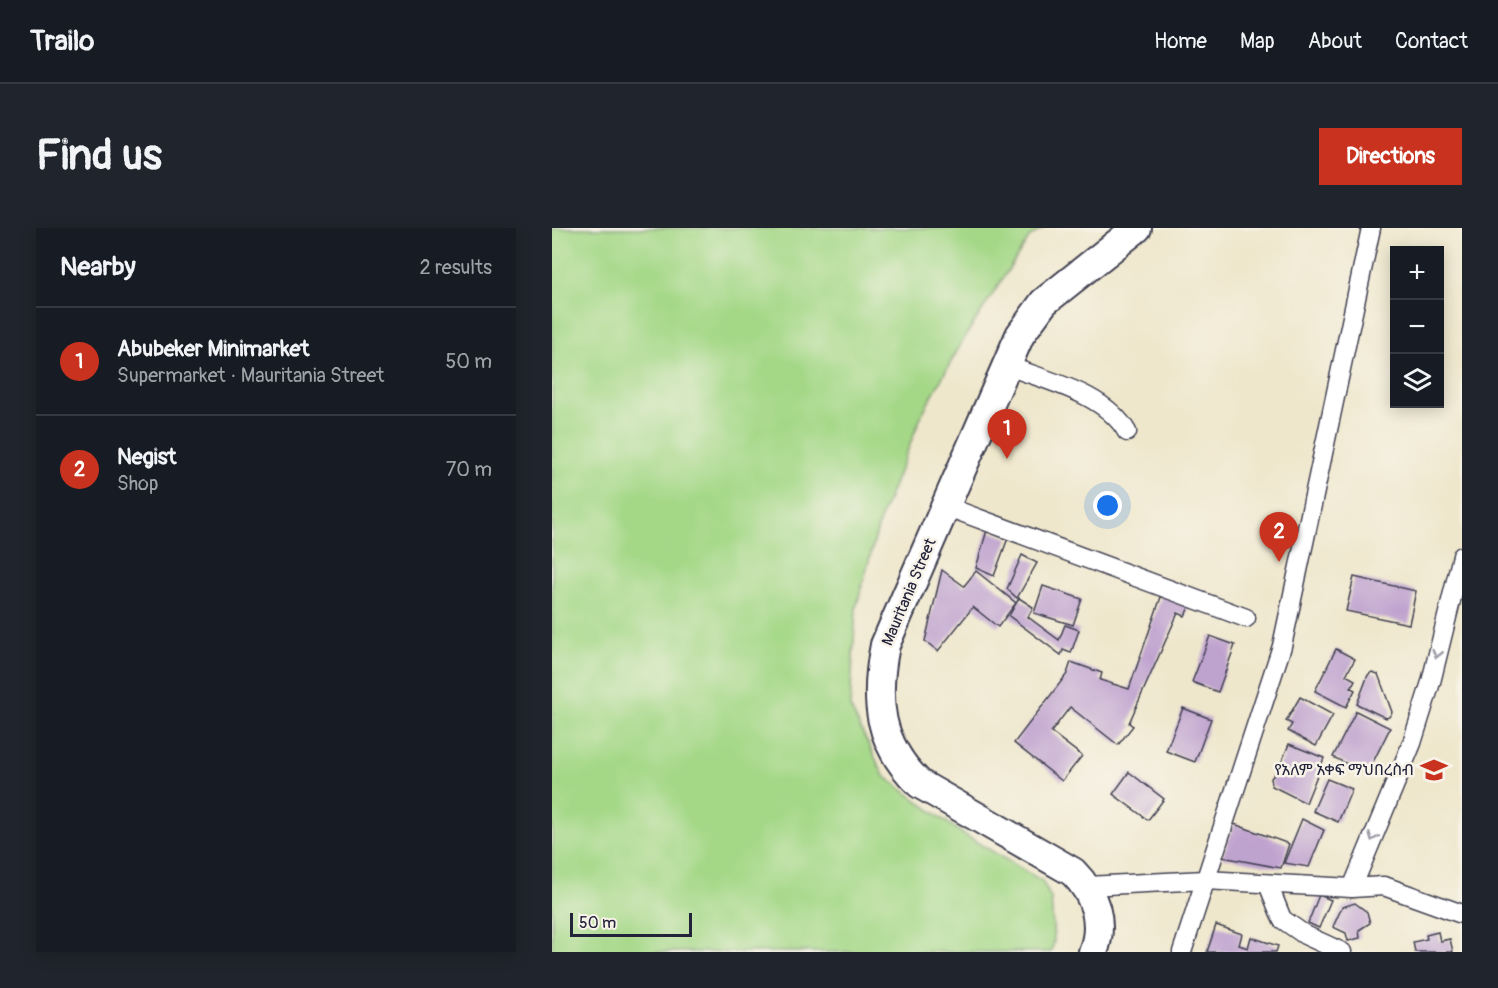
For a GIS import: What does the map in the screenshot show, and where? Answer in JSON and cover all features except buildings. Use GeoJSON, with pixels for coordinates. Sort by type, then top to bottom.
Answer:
{"type":"FeatureCollection","features":[{"type":"Feature","properties":{"kind":"main road","name":"Mauritania Street"},"geometry":{"type":"LineString","coordinates":[[1093,952],[1098,920],[1095,902],[1087,886],[1052,858],[920,784],[901,766],[888,741],[880,713],[879,677],[885,645],[1020,335],[1044,302],[1137,228]]}},
{"type":"Feature","properties":{"kind":"street"},"geometry":{"type":"LineString","coordinates":[[1182,952],[1282,646],[1374,229]]}},
{"type":"Feature","properties":{"kind":"street"},"geometry":{"type":"LineString","coordinates":[[1006,365],[1101,402],[1119,418],[1126,432]]}},
{"type":"Feature","properties":{"kind":"street"},"geometry":{"type":"LineString","coordinates":[[945,506],[1246,618]]}},
{"type":"Feature","properties":{"kind":"street"},"geometry":{"type":"LineString","coordinates":[[1352,888],[1412,743],[1431,682],[1462,556]]}},
{"type":"Feature","properties":{"kind":"street"},"geometry":{"type":"LineString","coordinates":[[1087,886],[1205,880],[1352,888],[1384,886],[1462,914]]}},
{"type":"Feature","properties":{"kind":"street"},"geometry":{"type":"LineString","coordinates":[[1268,884],[1282,919],[1305,935],[1342,952]]}},
{"type":"Feature","properties":{"kind":"green space"},"geometry":{"type":"Polygon","coordinates":[[[552,228],[1043,228],[1029,238],[966,335],[922,414],[880,520],[856,608],[850,707],[884,776],[963,834],[1042,881],[1051,898],[1054,942],[1051,952],[552,952],[552,228]]]}},
{"type":"Feature","properties":{"kind":"place","name":"Abubeker Minimarket"},"geometry":{"type":"Point","coordinates":[1007,459]}},
{"type":"Feature","properties":{"kind":"place","name":"Negist"},"geometry":{"type":"Point","coordinates":[1279,562]}},
{"type":"Feature","properties":{"kind":"place","name":"የአለም አቀፍ ማህበረስብ"},"geometry":{"type":"Point","coordinates":[1434,770]}}]}
